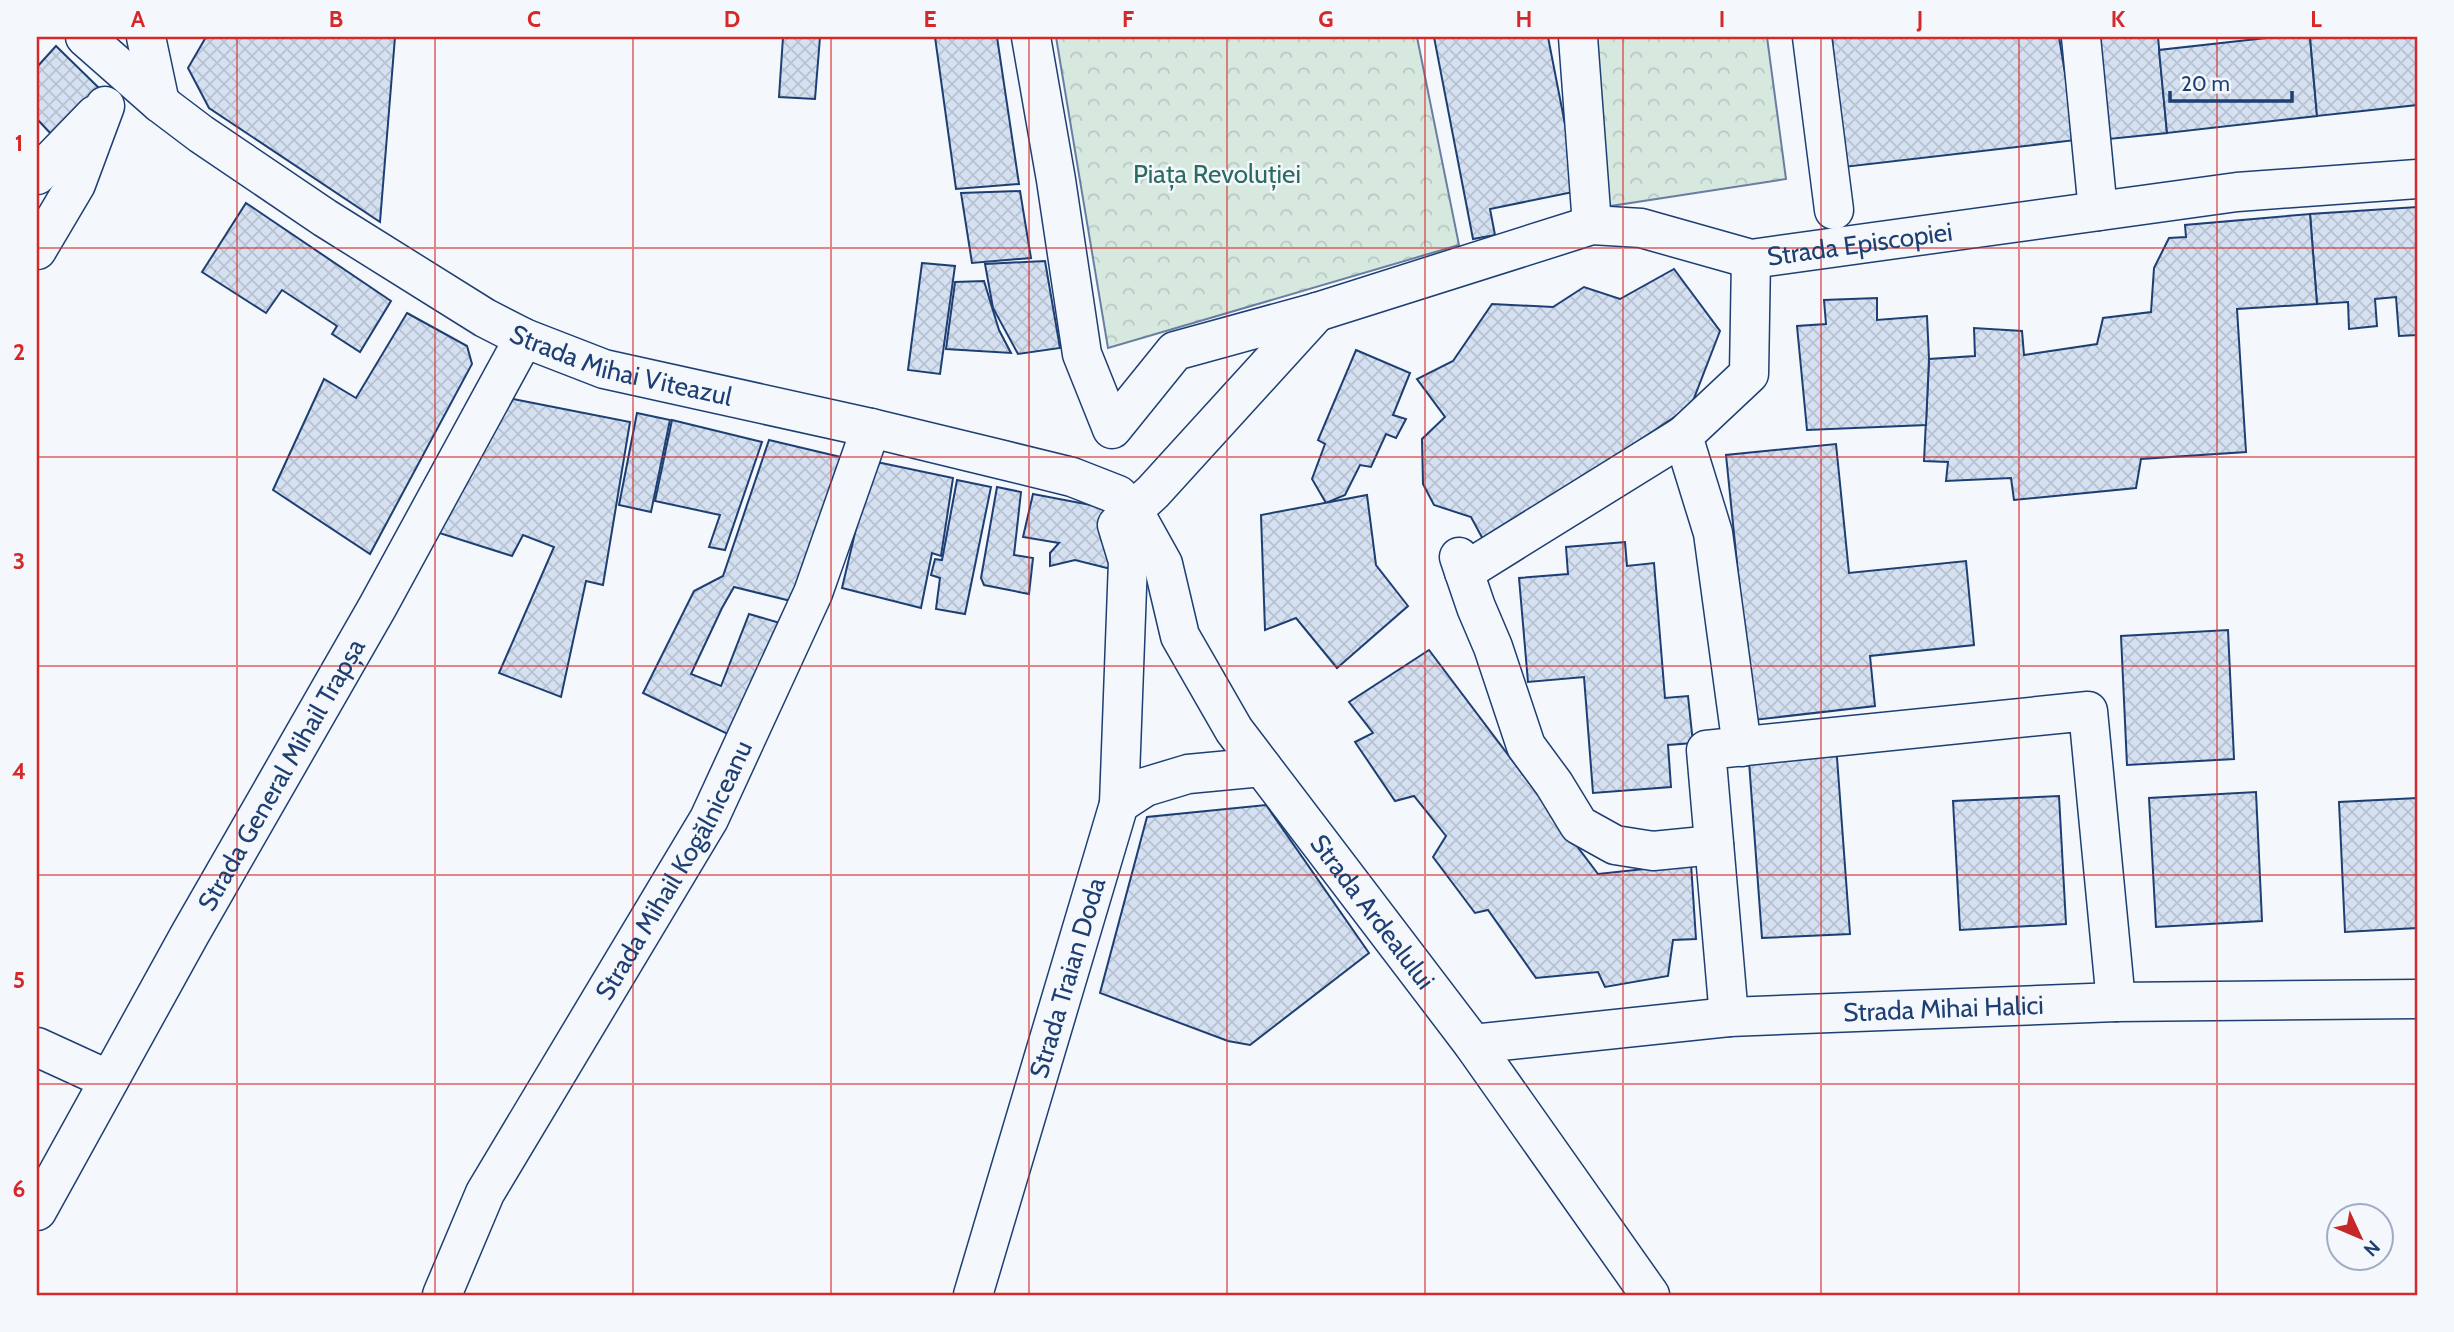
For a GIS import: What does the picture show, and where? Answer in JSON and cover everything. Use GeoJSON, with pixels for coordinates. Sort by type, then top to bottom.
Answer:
{"type":"FeatureCollection","features":[{"type":"Feature","properties":{"kind":"street","name":"Strada Mihai Viteazul"},"geometry":{"type":"LineString","coordinates":[[85,37],[146,91],[201,134],[326,218],[485,318],[524,338],[615,372],[871,428],[1072,477],[1118,495],[1133,510]]}},
{"type":"Feature","properties":{"kind":"street"},"geometry":{"type":"LineString","coordinates":[[37,175],[104,106],[146,91],[146,37]]}},
{"type":"Feature","properties":{"kind":"street","name":"Strada Episcopiei"},"geometry":{"type":"LineString","coordinates":[[1031,37],[1082,354],[1112,429],[1175,351],[1317,312],[1591,225],[1641,228],[1751,259],[2237,192],[2417,179]]}},
{"type":"Feature","properties":{"kind":"street"},"geometry":{"type":"LineString","coordinates":[[1577,37],[1591,225]]}},
{"type":"Feature","properties":{"kind":"street"},"geometry":{"type":"LineString","coordinates":[[1812,37],[1834,210]]}},
{"type":"Feature","properties":{"kind":"street"},"geometry":{"type":"LineString","coordinates":[[2082,42],[2098,211]]}},
{"type":"Feature","properties":{"kind":"street"},"geometry":{"type":"LineString","coordinates":[[37,250],[76,184],[104,106]]}},
{"type":"Feature","properties":{"kind":"street"},"geometry":{"type":"LineString","coordinates":[[1714,845],[1653,851],[1615,845],[1579,825],[1526,746],[1462,565],[1683,436],[1749,374],[1751,259]]}},
{"type":"Feature","properties":{"kind":"street"},"geometry":{"type":"LineString","coordinates":[[1133,510],[1153,492],[1317,312]]}},
{"type":"Feature","properties":{"kind":"street","name":"Strada General Mihail Trapșa"},"geometry":{"type":"LineString","coordinates":[[37,1211],[378,606],[524,338]]}},
{"type":"Feature","properties":{"kind":"street","name":"Strada Mihail Kogălniceanu"},"geometry":{"type":"LineString","coordinates":[[442,1295],[485,1193],[709,819],[813,593],[871,428]]}},
{"type":"Feature","properties":{"kind":"street"},"geometry":{"type":"LineString","coordinates":[[1683,436],[1713,533],[1724,748],[1714,845],[1729,1017]]}},
{"type":"Feature","properties":{"kind":"street","name":"Strada Ardealului"},"geometry":{"type":"LineString","coordinates":[[1133,510],[1163,564],[1180,636],[1234,730],[1473,1044],[1650,1295]]}},
{"type":"Feature","properties":{"kind":"street","name":"Strada Traian Doda"},"geometry":{"type":"LineString","coordinates":[[973,1295],[1119,804],[1128,561],[1117,525],[1133,510]]}},
{"type":"Feature","properties":{"kind":"street"},"geometry":{"type":"LineString","coordinates":[[1724,748],[2088,711],[2116,1002]]}},
{"type":"Feature","properties":{"kind":"street"},"geometry":{"type":"LineString","coordinates":[[1119,804],[1145,787],[1188,774],[1262,767]]}},
{"type":"Feature","properties":{"kind":"street","name":"Strada Mihai Halici"},"geometry":{"type":"LineString","coordinates":[[1473,1044],[1729,1017],[2116,1002],[2417,999]]}},
{"type":"Feature","properties":{"kind":"street"},"geometry":{"type":"LineString","coordinates":[[37,1047],[109,1080]]}},
{"type":"Feature","properties":{"kind":"green space","name":"Piața Revoluției"},"geometry":{"type":"Polygon","coordinates":[[[1056,37],[1417,37],[1459,245],[1108,348],[1056,37]]]}},
{"type":"Feature","properties":{"kind":"green space"},"geometry":{"type":"Polygon","coordinates":[[[1586,37],[1767,37],[1786,179],[1604,207],[1586,37]]]}},
{"type":"Feature","properties":{"kind":"building"},"geometry":{"type":"Polygon","coordinates":[[[206,37],[395,37],[380,222],[209,108],[188,68],[206,37]]]}},
{"type":"Feature","properties":{"kind":"building"},"geometry":{"type":"Polygon","coordinates":[[[783,37],[820,37],[815,99],[779,97],[783,37]]]}},
{"type":"Feature","properties":{"kind":"building"},"geometry":{"type":"Polygon","coordinates":[[[935,37],[997,37],[1019,184],[956,189],[935,37]]]}},
{"type":"Feature","properties":{"kind":"building"},"geometry":{"type":"Polygon","coordinates":[[[1434,37],[1548,37],[1578,191],[1490,209],[1495,235],[1473,239],[1434,37]]]}},
{"type":"Feature","properties":{"kind":"building"},"geometry":{"type":"Polygon","coordinates":[[[1832,37],[2059,37],[2076,140],[1844,167],[1832,37]]]}},
{"type":"Feature","properties":{"kind":"building"},"geometry":{"type":"Polygon","coordinates":[[[2099,37],[2158,37],[2167,133],[2109,139],[2099,37]]]}},
{"type":"Feature","properties":{"kind":"building"},"geometry":{"type":"Polygon","coordinates":[[[2275,37],[2310,37],[2317,116],[2167,133],[2159,50],[2275,37]]]}},
{"type":"Feature","properties":{"kind":"building"},"geometry":{"type":"Polygon","coordinates":[[[2310,37],[2417,37],[2417,105],[2317,116],[2310,37]]]}},
{"type":"Feature","properties":{"kind":"building"},"geometry":{"type":"Polygon","coordinates":[[[56,46],[100,89],[53,136],[37,119],[37,67],[56,46]]]}},
{"type":"Feature","properties":{"kind":"building"},"geometry":{"type":"Polygon","coordinates":[[[1020,191],[1031,258],[972,263],[961,193],[1020,191]]]}},
{"type":"Feature","properties":{"kind":"building"},"geometry":{"type":"Polygon","coordinates":[[[246,203],[391,301],[360,352],[332,334],[337,326],[282,290],[266,313],[202,272],[246,203]]]}},
{"type":"Feature","properties":{"kind":"building"},"geometry":{"type":"Polygon","coordinates":[[[2417,207],[2417,335],[2399,336],[2396,297],[2375,299],[2377,326],[2349,329],[2348,302],[2317,304],[2310,214],[2417,207]]]}},
{"type":"Feature","properties":{"kind":"building"},"geometry":{"type":"Polygon","coordinates":[[[2310,214],[2317,304],[2237,309],[2246,452],[2141,459],[2136,488],[2014,500],[2011,478],[1946,481],[1948,462],[1924,461],[1929,359],[1975,356],[1974,328],[2022,331],[2024,355],[2097,344],[2103,318],[2151,312],[2154,268],[2169,238],[2186,237],[2185,225],[2310,214]]]}},
{"type":"Feature","properties":{"kind":"building"},"geometry":{"type":"Polygon","coordinates":[[[1045,261],[1060,348],[1018,354],[993,308],[985,264],[1045,261]]]}},
{"type":"Feature","properties":{"kind":"building"},"geometry":{"type":"Polygon","coordinates":[[[922,263],[955,266],[940,374],[908,370],[922,263]]]}},
{"type":"Feature","properties":{"kind":"building"},"geometry":{"type":"Polygon","coordinates":[[[1674,269],[1720,331],[1691,406],[1485,543],[1471,517],[1434,505],[1423,484],[1422,439],[1445,417],[1417,379],[1453,361],[1492,304],[1553,307],[1584,287],[1620,299],[1674,269]]]}},
{"type":"Feature","properties":{"kind":"building"},"geometry":{"type":"Polygon","coordinates":[[[984,281],[999,330],[1011,353],[946,349],[955,282],[984,281]]]}},
{"type":"Feature","properties":{"kind":"building"},"geometry":{"type":"Polygon","coordinates":[[[1877,298],[1877,320],[1927,316],[1929,359],[1926,425],[1807,430],[1797,326],[1826,324],[1824,300],[1877,298]]]}},
{"type":"Feature","properties":{"kind":"building"},"geometry":{"type":"Polygon","coordinates":[[[407,313],[467,346],[472,364],[370,554],[273,490],[324,379],[356,398],[407,313]]]}},
{"type":"Feature","properties":{"kind":"building"},"geometry":{"type":"Polygon","coordinates":[[[1356,350],[1410,373],[1393,415],[1406,419],[1396,438],[1386,434],[1371,467],[1360,465],[1345,495],[1326,503],[1312,479],[1325,444],[1318,440],[1356,350]]]}},
{"type":"Feature","properties":{"kind":"building"},"geometry":{"type":"Polygon","coordinates":[[[513,399],[630,422],[603,585],[586,581],[561,697],[499,673],[554,547],[523,535],[512,556],[433,531],[513,399]]]}},
{"type":"Feature","properties":{"kind":"building"},"geometry":{"type":"Polygon","coordinates":[[[637,413],[670,420],[651,512],[619,505],[637,413]]]}},
{"type":"Feature","properties":{"kind":"building"},"geometry":{"type":"Polygon","coordinates":[[[672,420],[762,442],[725,550],[709,547],[720,515],[655,501],[672,420]]]}},
{"type":"Feature","properties":{"kind":"building"},"geometry":{"type":"Polygon","coordinates":[[[769,440],[849,459],[791,601],[734,587],[691,674],[721,686],[749,614],[790,626],[740,740],[643,693],[694,591],[723,576],[769,440]]]}},
{"type":"Feature","properties":{"kind":"building"},"geometry":{"type":"Polygon","coordinates":[[[1836,444],[1849,573],[1966,561],[1974,645],[1870,656],[1875,706],[1753,720],[1726,455],[1836,444]]]}},
{"type":"Feature","properties":{"kind":"building"},"geometry":{"type":"Polygon","coordinates":[[[872,461],[953,478],[941,556],[932,553],[921,608],[842,588],[872,461]]]}},
{"type":"Feature","properties":{"kind":"building"},"geometry":{"type":"Polygon","coordinates":[[[957,480],[991,487],[965,614],[936,609],[940,578],[931,575],[935,559],[942,560],[957,480]]]}},
{"type":"Feature","properties":{"kind":"building"},"geometry":{"type":"Polygon","coordinates":[[[997,487],[1021,492],[1014,555],[1033,558],[1029,594],[984,585],[981,578],[997,487]]]}},
{"type":"Feature","properties":{"kind":"building"},"geometry":{"type":"Polygon","coordinates":[[[1033,494],[1117,510],[1111,569],[1075,560],[1050,566],[1050,553],[1059,543],[1023,537],[1033,494]]]}},
{"type":"Feature","properties":{"kind":"building"},"geometry":{"type":"Polygon","coordinates":[[[1367,495],[1376,565],[1408,606],[1337,668],[1296,618],[1265,630],[1261,515],[1367,495]]]}},
{"type":"Feature","properties":{"kind":"building"},"geometry":{"type":"Polygon","coordinates":[[[1625,542],[1627,566],[1654,563],[1665,698],[1688,696],[1693,743],[1668,745],[1671,787],[1593,793],[1584,677],[1528,682],[1519,578],[1568,574],[1566,547],[1625,542]]]}},
{"type":"Feature","properties":{"kind":"building"},"geometry":{"type":"Polygon","coordinates":[[[2228,630],[2234,759],[2127,765],[2121,636],[2228,630]]]}},
{"type":"Feature","properties":{"kind":"building"},"geometry":{"type":"Polygon","coordinates":[[[1429,650],[1598,874],[1691,864],[1696,939],[1673,940],[1668,976],[1605,987],[1598,972],[1536,978],[1488,910],[1475,913],[1433,857],[1446,836],[1414,796],[1395,801],[1355,742],[1373,733],[1349,702],[1429,650]]]}},
{"type":"Feature","properties":{"kind":"building"},"geometry":{"type":"Polygon","coordinates":[[[1836,744],[1850,934],[1762,938],[1748,748],[1836,744]]]}},
{"type":"Feature","properties":{"kind":"building"},"geometry":{"type":"Polygon","coordinates":[[[2256,792],[2262,921],[2156,927],[2149,798],[2256,792]]]}},
{"type":"Feature","properties":{"kind":"building"},"geometry":{"type":"Polygon","coordinates":[[[2059,796],[2066,924],[1960,930],[1953,801],[2059,796]]]}},
{"type":"Feature","properties":{"kind":"building"},"geometry":{"type":"Polygon","coordinates":[[[2417,798],[2417,928],[2345,932],[2339,802],[2417,798]]]}},
{"type":"Feature","properties":{"kind":"building"},"geometry":{"type":"Polygon","coordinates":[[[1266,805],[1369,953],[1250,1045],[1228,1041],[1100,993],[1147,817],[1266,805]]]}}]}
